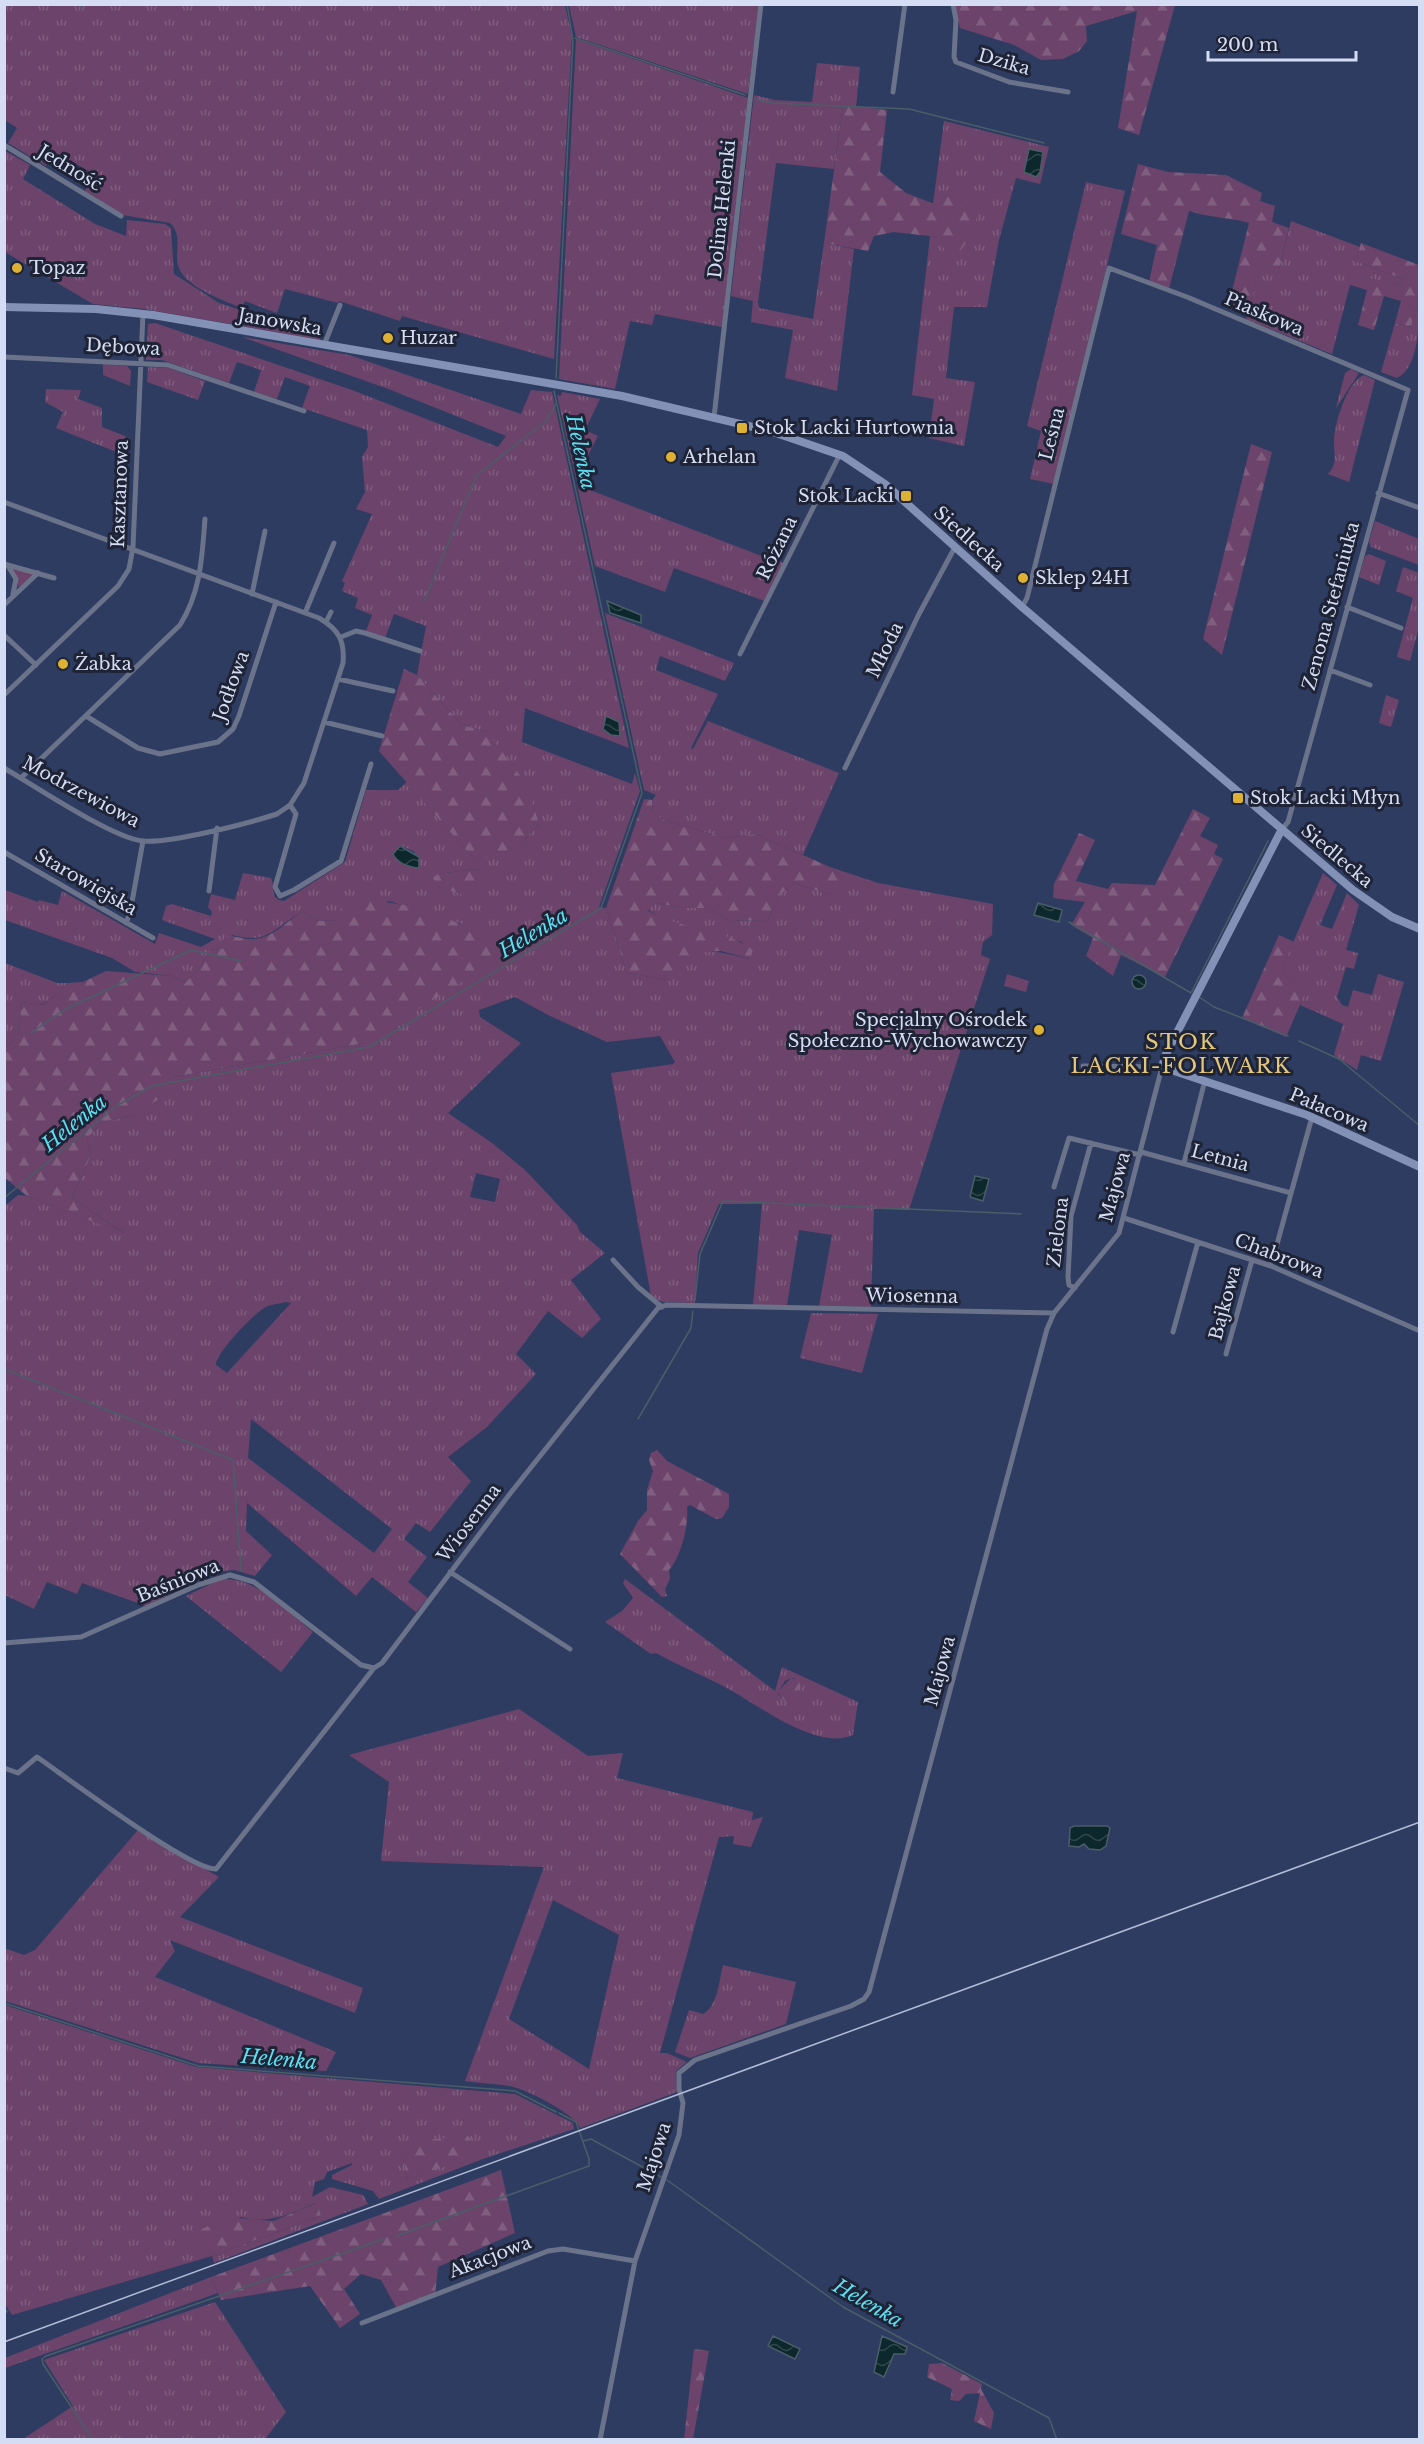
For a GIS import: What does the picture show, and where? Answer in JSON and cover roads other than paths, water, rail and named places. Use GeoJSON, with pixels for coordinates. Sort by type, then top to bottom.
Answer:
{"type":"FeatureCollection","features":[{"type":"Feature","properties":{"kind":"main road","name":"Janowska"},"geometry":{"type":"LineString","coordinates":[[4,307],[96,309],[143,313],[549,383]]}},
{"type":"Feature","properties":{"kind":"main road","name":"Siedlecka"},"geometry":{"type":"LineString","coordinates":[[549,383],[622,396],[803,440],[840,454],[872,473],[1022,607],[1371,904],[1392,917],[1419,929]]}},
{"type":"Feature","properties":{"kind":"main road","name":"Majowa"},"geometry":{"type":"LineString","coordinates":[[1162,1067],[1166,1054],[1282,829]]}},
{"type":"Feature","properties":{"kind":"main road","name":"Pałacowa"},"geometry":{"type":"LineString","coordinates":[[1162,1067],[1312,1117],[1419,1167]]}},
{"type":"Feature","properties":{"kind":"street","name":"Dolina Helenki"},"geometry":{"type":"LineString","coordinates":[[714,417],[761,4]]}},
{"type":"Feature","properties":{"kind":"street"},"geometry":{"type":"LineString","coordinates":[[893,92],[905,4]]}},
{"type":"Feature","properties":{"kind":"street","name":"Dzika"},"geometry":{"type":"LineString","coordinates":[[952,4],[956,20],[956,62],[1009,82],[1068,92]]}},
{"type":"Feature","properties":{"kind":"street","name":"Jedność"},"geometry":{"type":"LineString","coordinates":[[4,145],[121,216]]}},
{"type":"Feature","properties":{"kind":"street","name":"Piaskowa"},"geometry":{"type":"LineString","coordinates":[[1109,268],[1187,297],[1408,390]]}},
{"type":"Feature","properties":{"kind":"street","name":"Leśna"},"geometry":{"type":"LineString","coordinates":[[1022,607],[1027,598],[1043,537],[1109,268]]}},
{"type":"Feature","properties":{"kind":"street"},"geometry":{"type":"LineString","coordinates":[[324,345],[340,306]]}},
{"type":"Feature","properties":{"kind":"street","name":"Kasztanowa"},"geometry":{"type":"LineString","coordinates":[[4,695],[118,586],[126,574],[133,551],[143,313]]}},
{"type":"Feature","properties":{"kind":"street","name":"Dębowa"},"geometry":{"type":"LineString","coordinates":[[4,357],[168,365],[304,411]]}},
{"type":"Feature","properties":{"kind":"street","name":"Zenona Stefaniuka"},"geometry":{"type":"LineString","coordinates":[[1282,829],[1288,822],[1408,390]]}},
{"type":"Feature","properties":{"kind":"street","name":"Różana"},"geometry":{"type":"LineString","coordinates":[[740,654],[840,454]]}},
{"type":"Feature","properties":{"kind":"street"},"geometry":{"type":"LineString","coordinates":[[1378,493],[1419,508]]}},
{"type":"Feature","properties":{"kind":"street"},"geometry":{"type":"LineString","coordinates":[[4,502],[305,613],[326,622],[341,637],[344,651],[338,679],[304,783],[290,805],[296,814],[275,887],[280,896],[341,861],[371,764]]}},
{"type":"Feature","properties":{"kind":"street"},"geometry":{"type":"LineString","coordinates":[[21,778],[180,625],[194,597],[200,575],[205,519]]}},
{"type":"Feature","properties":{"kind":"street"},"geometry":{"type":"LineString","coordinates":[[252,594],[265,531]]}},
{"type":"Feature","properties":{"kind":"street"},"geometry":{"type":"LineString","coordinates":[[305,613],[334,543]]}},
{"type":"Feature","properties":{"kind":"street","name":"Młoda"},"geometry":{"type":"LineString","coordinates":[[845,768],[919,614],[955,547]]}},
{"type":"Feature","properties":{"kind":"street"},"geometry":{"type":"LineString","coordinates":[[6,565],[15,565],[54,578]]}},
{"type":"Feature","properties":{"kind":"street"},"geometry":{"type":"LineString","coordinates":[[6,565],[16,579],[11,598]]}},
{"type":"Feature","properties":{"kind":"street"},"geometry":{"type":"LineString","coordinates":[[4,605],[38,573]]}},
{"type":"Feature","properties":{"kind":"street","name":"Jodłowa"},"geometry":{"type":"LineString","coordinates":[[86,716],[149,752],[171,753],[218,742],[233,729],[276,602]]}},
{"type":"Feature","properties":{"kind":"street"},"geometry":{"type":"LineString","coordinates":[[1347,607],[1401,628]]}},
{"type":"Feature","properties":{"kind":"street"},"geometry":{"type":"LineString","coordinates":[[326,622],[331,612]]}},
{"type":"Feature","properties":{"kind":"street"},"geometry":{"type":"LineString","coordinates":[[341,637],[356,632],[365,633],[420,651]]}},
{"type":"Feature","properties":{"kind":"street"},"geometry":{"type":"LineString","coordinates":[[4,635],[36,665]]}},
{"type":"Feature","properties":{"kind":"street"},"geometry":{"type":"LineString","coordinates":[[1330,670],[1370,685]]}},
{"type":"Feature","properties":{"kind":"street"},"geometry":{"type":"LineString","coordinates":[[338,679],[393,691]]}},
{"type":"Feature","properties":{"kind":"street"},"geometry":{"type":"LineString","coordinates":[[324,722],[382,736]]}},
{"type":"Feature","properties":{"kind":"street","name":"Modrzewiowa"},"geometry":{"type":"LineString","coordinates":[[4,768],[112,830],[143,841],[268,816],[290,805]]}},
{"type":"Feature","properties":{"kind":"street"},"geometry":{"type":"LineString","coordinates":[[209,891],[217,828]]}},
{"type":"Feature","properties":{"kind":"street","name":"Modrzewiowa"},"geometry":{"type":"LineString","coordinates":[[126,923],[130,913],[143,841]]}},
{"type":"Feature","properties":{"kind":"street","name":"Starowiejska"},"geometry":{"type":"LineString","coordinates":[[4,852],[153,938]]}},
{"type":"Feature","properties":{"kind":"street","name":"Pałacowa"},"geometry":{"type":"LineString","coordinates":[[1083,1066],[1162,1067]]}},
{"type":"Feature","properties":{"kind":"street","name":"Majowa"},"geometry":{"type":"LineString","coordinates":[[600,2439],[634,2261],[679,2135],[683,2103],[678,2080],[679,2073],[685,2066],[851,2006],[864,1999],[870,1992],[1047,1329],[1054,1313],[1115,1239],[1124,1218],[1162,1067]]}},
{"type":"Feature","properties":{"kind":"street"},"geometry":{"type":"LineString","coordinates":[[1184,1163],[1205,1080]]}},
{"type":"Feature","properties":{"kind":"street"},"geometry":{"type":"LineString","coordinates":[[1271,1266],[1312,1117]]}},
{"type":"Feature","properties":{"kind":"street","name":"Letnia"},"geometry":{"type":"LineString","coordinates":[[1054,1187],[1069,1138],[1184,1163],[1291,1193]]}},
{"type":"Feature","properties":{"kind":"street","name":"Zielona"},"geometry":{"type":"LineString","coordinates":[[1075,1288],[1070,1285],[1068,1277],[1071,1216],[1091,1143]]}},
{"type":"Feature","properties":{"kind":"street","name":"Chabrowa"},"geometry":{"type":"LineString","coordinates":[[1124,1218],[1271,1266],[1419,1331]]}},
{"type":"Feature","properties":{"kind":"street"},"geometry":{"type":"LineString","coordinates":[[1173,1332],[1198,1242]]}},
{"type":"Feature","properties":{"kind":"street"},"geometry":{"type":"LineString","coordinates":[[614,1260],[638,1287],[662,1307]]}},
{"type":"Feature","properties":{"kind":"street","name":"Bajkowa"},"geometry":{"type":"LineString","coordinates":[[1226,1354],[1252,1260]]}},
{"type":"Feature","properties":{"kind":"street","name":"Wiosenna"},"geometry":{"type":"LineString","coordinates":[[4,1768],[18,1773],[37,1757],[135,1826],[200,1865],[216,1869],[374,1668],[382,1663],[450,1572],[651,1315],[662,1307],[1054,1313]]}},
{"type":"Feature","properties":{"kind":"street"},"geometry":{"type":"LineString","coordinates":[[450,1572],[570,1649]]}},
{"type":"Feature","properties":{"kind":"street","name":"Baśniowa"},"geometry":{"type":"LineString","coordinates":[[4,1643],[81,1637],[198,1585],[230,1575],[254,1582],[362,1665],[374,1668]]}},
{"type":"Feature","properties":{"kind":"street","name":"Akacjowa"},"geometry":{"type":"LineString","coordinates":[[362,2323],[548,2251],[563,2249],[634,2261]]}},
{"type":"Feature","properties":{"kind":"water"},"geometry":{"type":"Polygon","coordinates":[[[1029,149],[1043,152],[1040,172],[1036,177],[1024,172],[1029,149]]]}},
{"type":"Feature","properties":{"kind":"water"},"geometry":{"type":"Polygon","coordinates":[[[607,601],[641,615],[641,623],[610,613],[607,601]]]}},
{"type":"Feature","properties":{"kind":"water"},"geometry":{"type":"Polygon","coordinates":[[[606,716],[619,722],[620,736],[611,735],[603,729],[606,716]]]}},
{"type":"Feature","properties":{"kind":"water"},"geometry":{"type":"Polygon","coordinates":[[[400,846],[419,857],[419,868],[404,864],[395,857],[393,854],[400,846]]]}},
{"type":"Feature","properties":{"kind":"water"},"geometry":{"type":"Polygon","coordinates":[[[1038,903],[1062,910],[1059,922],[1034,915],[1038,903]]]}},
{"type":"Feature","properties":{"kind":"water"},"geometry":{"type":"Polygon","coordinates":[[[1139,975],[1144,977],[1146,982],[1144,987],[1139,989],[1134,987],[1132,982],[1134,977],[1139,975]]]}},
{"type":"Feature","properties":{"kind":"water"},"geometry":{"type":"Polygon","coordinates":[[[975,1176],[989,1179],[983,1201],[970,1197],[975,1176]]]}},
{"type":"Feature","properties":{"kind":"water"},"geometry":{"type":"Polygon","coordinates":[[[1107,1826],[1110,1828],[1106,1846],[1100,1850],[1089,1849],[1084,1844],[1079,1847],[1069,1846],[1070,1828],[1107,1826]]]}},
{"type":"Feature","properties":{"kind":"water"},"geometry":{"type":"Polygon","coordinates":[[[773,2336],[800,2349],[795,2359],[768,2346],[773,2336]]]}},
{"type":"Feature","properties":{"kind":"water"},"geometry":{"type":"Polygon","coordinates":[[[882,2336],[907,2347],[905,2354],[894,2354],[884,2377],[874,2372],[882,2336]]]}},
{"type":"Feature","properties":{"kind":"waterway"},"geometry":{"type":"LineString","coordinates":[[78,4],[82,8]]}},
{"type":"Feature","properties":{"kind":"waterway","name":"Helenka"},"geometry":{"type":"LineString","coordinates":[[556,378],[573,40],[567,4]]}},
{"type":"Feature","properties":{"kind":"waterway"},"geometry":{"type":"LineString","coordinates":[[575,38],[745,95]]}},
{"type":"Feature","properties":{"kind":"waterway"},"geometry":{"type":"LineString","coordinates":[[755,99],[771,103],[909,109],[1044,143]]}},
{"type":"Feature","properties":{"kind":"waterway","name":"Helenka"},"geometry":{"type":"LineString","coordinates":[[4,1198],[118,1105],[152,1086],[369,1047],[601,908],[642,793],[554,391]]}},
{"type":"Feature","properties":{"kind":"waterway"},"geometry":{"type":"LineString","coordinates":[[424,601],[477,475],[546,421],[556,404]]}},
{"type":"Feature","properties":{"kind":"waterway"},"geometry":{"type":"LineString","coordinates":[[1069,922],[1191,993],[1268,841]]}},
{"type":"Feature","properties":{"kind":"waterway"},"geometry":{"type":"LineString","coordinates":[[31,1033],[64,1010],[191,950],[241,961]]}},
{"type":"Feature","properties":{"kind":"waterway"},"geometry":{"type":"LineString","coordinates":[[1199,997],[1214,1007],[1288,1036]]}},
{"type":"Feature","properties":{"kind":"waterway"},"geometry":{"type":"LineString","coordinates":[[1299,1041],[1339,1059],[1420,1126]]}},
{"type":"Feature","properties":{"kind":"waterway"},"geometry":{"type":"LineString","coordinates":[[695,1300],[700,1254],[723,1201],[1021,1214]]}},
{"type":"Feature","properties":{"kind":"waterway"},"geometry":{"type":"LineString","coordinates":[[638,1419],[691,1328],[693,1311]]}},
{"type":"Feature","properties":{"kind":"waterway"},"geometry":{"type":"LineString","coordinates":[[4,1369],[233,1460],[241,1571]]}},
{"type":"Feature","properties":{"kind":"waterway","name":"Helenka"},"geometry":{"type":"LineString","coordinates":[[4,2003],[198,2066],[515,2091],[556,2112]]}},
{"type":"Feature","properties":{"kind":"waterway"},"geometry":{"type":"LineString","coordinates":[[396,2236],[589,2166],[589,2159],[576,2122],[559,2113]]}},
{"type":"Feature","properties":{"kind":"waterway","name":"Helenka"},"geometry":{"type":"LineString","coordinates":[[583,2141],[591,2139],[661,2177]]}},
{"type":"Feature","properties":{"kind":"waterway","name":"Helenka"},"geometry":{"type":"LineString","coordinates":[[667,2180],[843,2307],[1049,2418],[1057,2440]]}},
{"type":"Feature","properties":{"kind":"waterway"},"geometry":{"type":"LineString","coordinates":[[93,2440],[43,2364],[42,2359],[46,2356],[384,2239]]}},
{"type":"Feature","properties":{"kind":"waterway"},"geometry":{"type":"LineString","coordinates":[[4,2307],[7,2312]]}},
{"type":"Feature","properties":{"kind":"railway"},"geometry":{"type":"LineString","coordinates":[[4,2342],[1420,1822]]}},
{"type":"Feature","properties":{"kind":"place","name":"Topaz"},"geometry":{"type":"Point","coordinates":[17,268]}},
{"type":"Feature","properties":{"kind":"place","name":"Huzar"},"geometry":{"type":"Point","coordinates":[388,338]}},
{"type":"Feature","properties":{"kind":"place","name":"Stok Lacki Hurtownia"},"geometry":{"type":"Point","coordinates":[742,428]}},
{"type":"Feature","properties":{"kind":"place","name":"Arhelan"},"geometry":{"type":"Point","coordinates":[671,457]}},
{"type":"Feature","properties":{"kind":"place","name":"Stok Lacki"},"geometry":{"type":"Point","coordinates":[906,496]}},
{"type":"Feature","properties":{"kind":"place","name":"Sklep 24H"},"geometry":{"type":"Point","coordinates":[1023,578]}},
{"type":"Feature","properties":{"kind":"place","name":"Żabka"},"geometry":{"type":"Point","coordinates":[63,664]}},
{"type":"Feature","properties":{"kind":"place","name":"Stok Lacki Młyn"},"geometry":{"type":"Point","coordinates":[1238,798]}},
{"type":"Feature","properties":{"kind":"place","name":"Specjalny Ośrodek Społeczno-Wychowawczy"},"geometry":{"type":"Point","coordinates":[1039,1030]}},
{"type":"Feature","properties":{"kind":"district","name":"STOK LACKI-FOLWARK"},"geometry":{"type":"Point","coordinates":[1181,1054]}}]}
